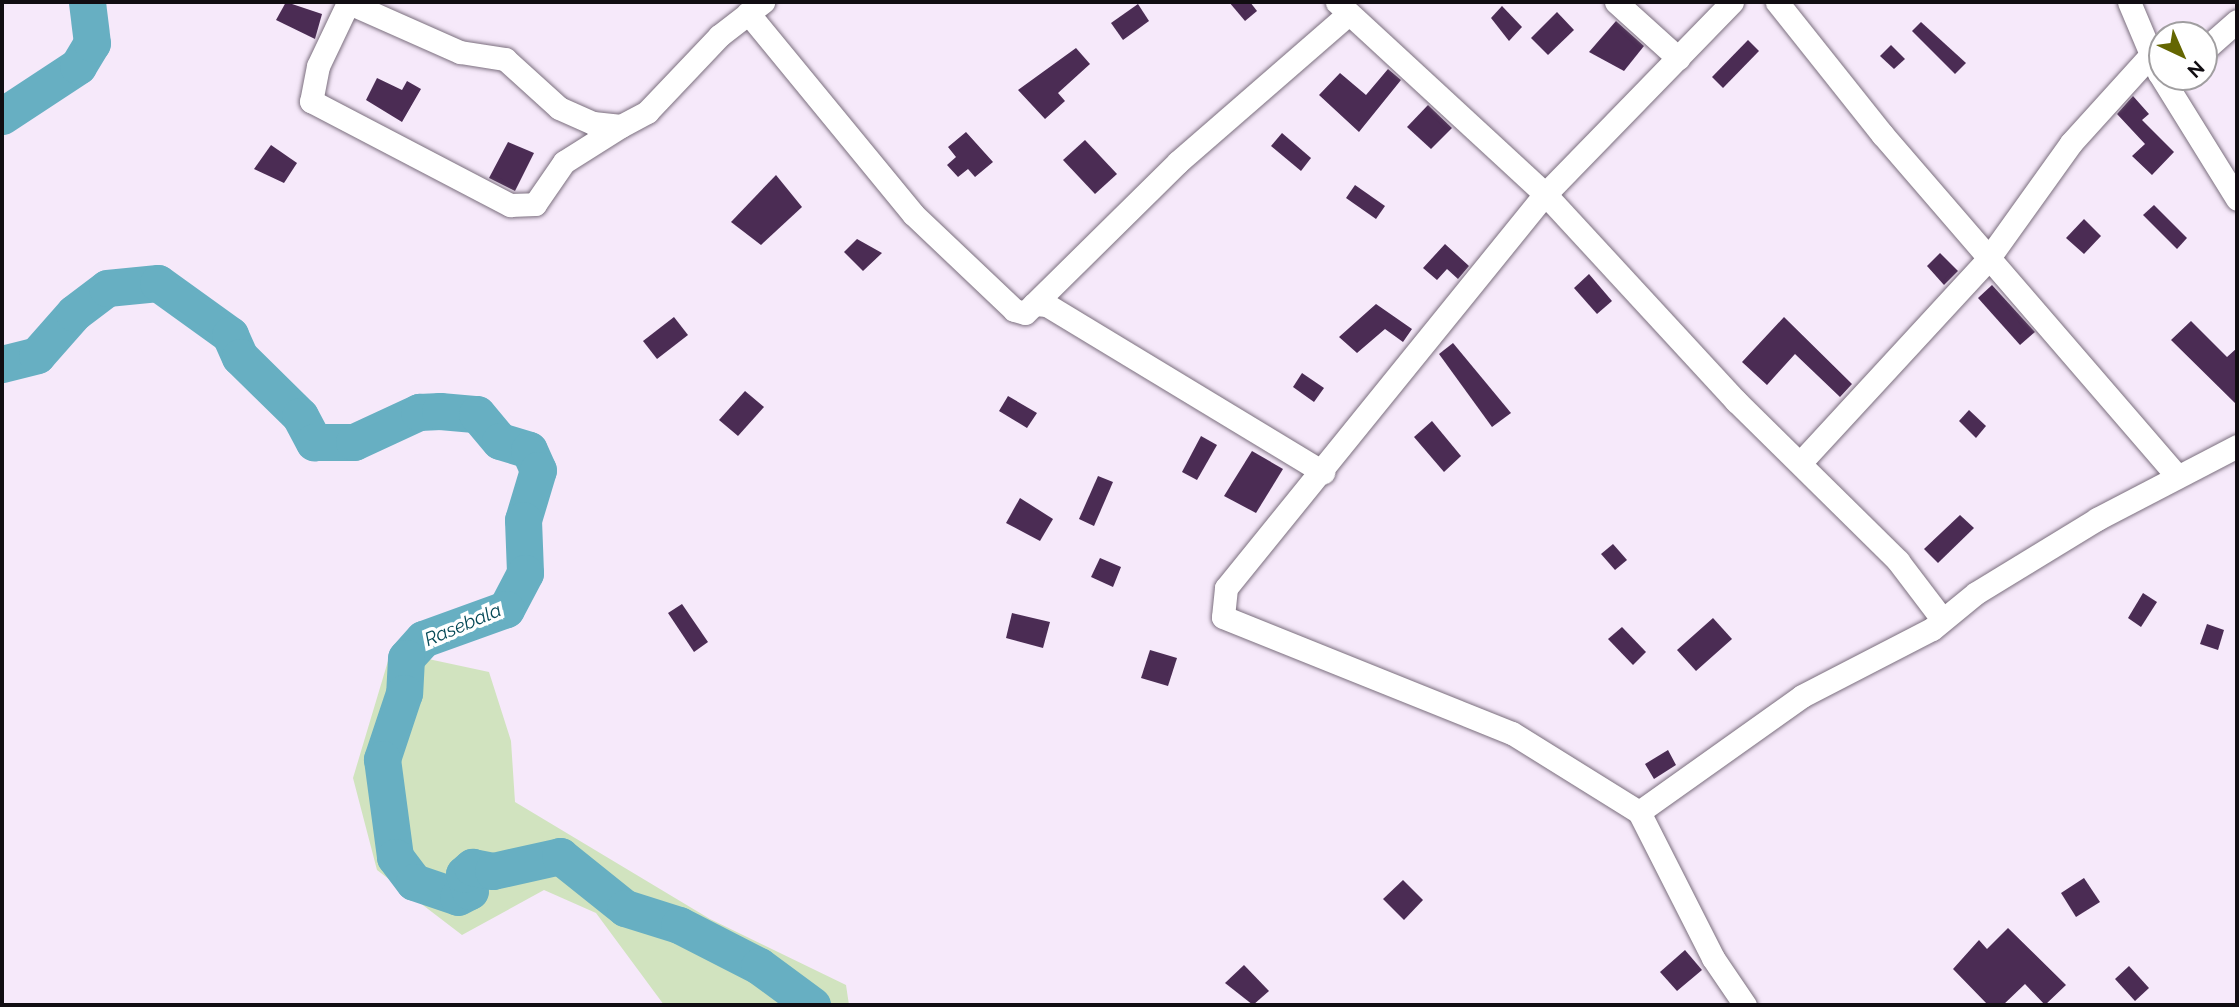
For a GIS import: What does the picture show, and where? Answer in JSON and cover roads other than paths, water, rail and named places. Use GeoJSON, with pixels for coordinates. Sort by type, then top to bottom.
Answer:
{"type":"FeatureCollection","features":[{"type":"Feature","properties":{"kind":"street"},"geometry":{"type":"LineString","coordinates":[[621,126],[593,123],[559,108],[505,59],[460,52],[347,2],[323,53],[311,101],[510,205],[535,204],[564,162],[647,112],[755,6],[913,214],[1014,310],[1025,313],[1178,162],[1342,8],[1545,194],[1736,401],[1801,462],[1898,561],[1942,619]]}},
{"type":"Feature","properties":{"kind":"street"},"geometry":{"type":"LineString","coordinates":[[1616,2],[1678,58]]}},
{"type":"Feature","properties":{"kind":"street"},"geometry":{"type":"LineString","coordinates":[[1732,2],[1545,194],[1323,472],[1226,588],[1223,617],[1512,733],[1639,811],[1713,958],[1745,1005]]}},
{"type":"Feature","properties":{"kind":"street"},"geometry":{"type":"LineString","coordinates":[[1777,2],[1988,259],[2177,476]]}},
{"type":"Feature","properties":{"kind":"street"},"geometry":{"type":"LineString","coordinates":[[2129,2],[2148,46]]}},
{"type":"Feature","properties":{"kind":"street"},"geometry":{"type":"LineString","coordinates":[[2218,38],[2237,21]]}},
{"type":"Feature","properties":{"kind":"street"},"geometry":{"type":"LineString","coordinates":[[1801,462],[1988,259],[2071,143],[2148,75]]}},
{"type":"Feature","properties":{"kind":"street"},"geometry":{"type":"LineString","coordinates":[[2172,91],[2237,196]]}},
{"type":"Feature","properties":{"kind":"street"},"geometry":{"type":"LineString","coordinates":[[1034,304],[1047,305],[1323,472]]}},
{"type":"Feature","properties":{"kind":"street"},"geometry":{"type":"LineString","coordinates":[[1639,811],[1802,696],[1942,619],[2177,476],[2237,446]]}},
{"type":"Feature","properties":{"kind":"waterway","name":"Rasebala"},"geometry":{"type":"LineString","coordinates":[[2,116],[78,66],[92,43],[87,2]]}},
{"type":"Feature","properties":{"kind":"waterway","name":"Rasebala"},"geometry":{"type":"LineString","coordinates":[[2,364],[37,355],[74,313],[107,288],[158,283],[230,335],[240,357],[300,416],[314,442],[354,442],[419,412],[440,411],[477,414],[500,441],[529,450],[538,470],[523,520],[525,573],[506,609],[423,639],[406,658],[404,693],[382,759],[395,857],[414,882],[458,897],[470,891],[464,874],[472,867],[493,871],[560,856],[625,908],[679,925],[759,966],[812,1005]]}}]}
